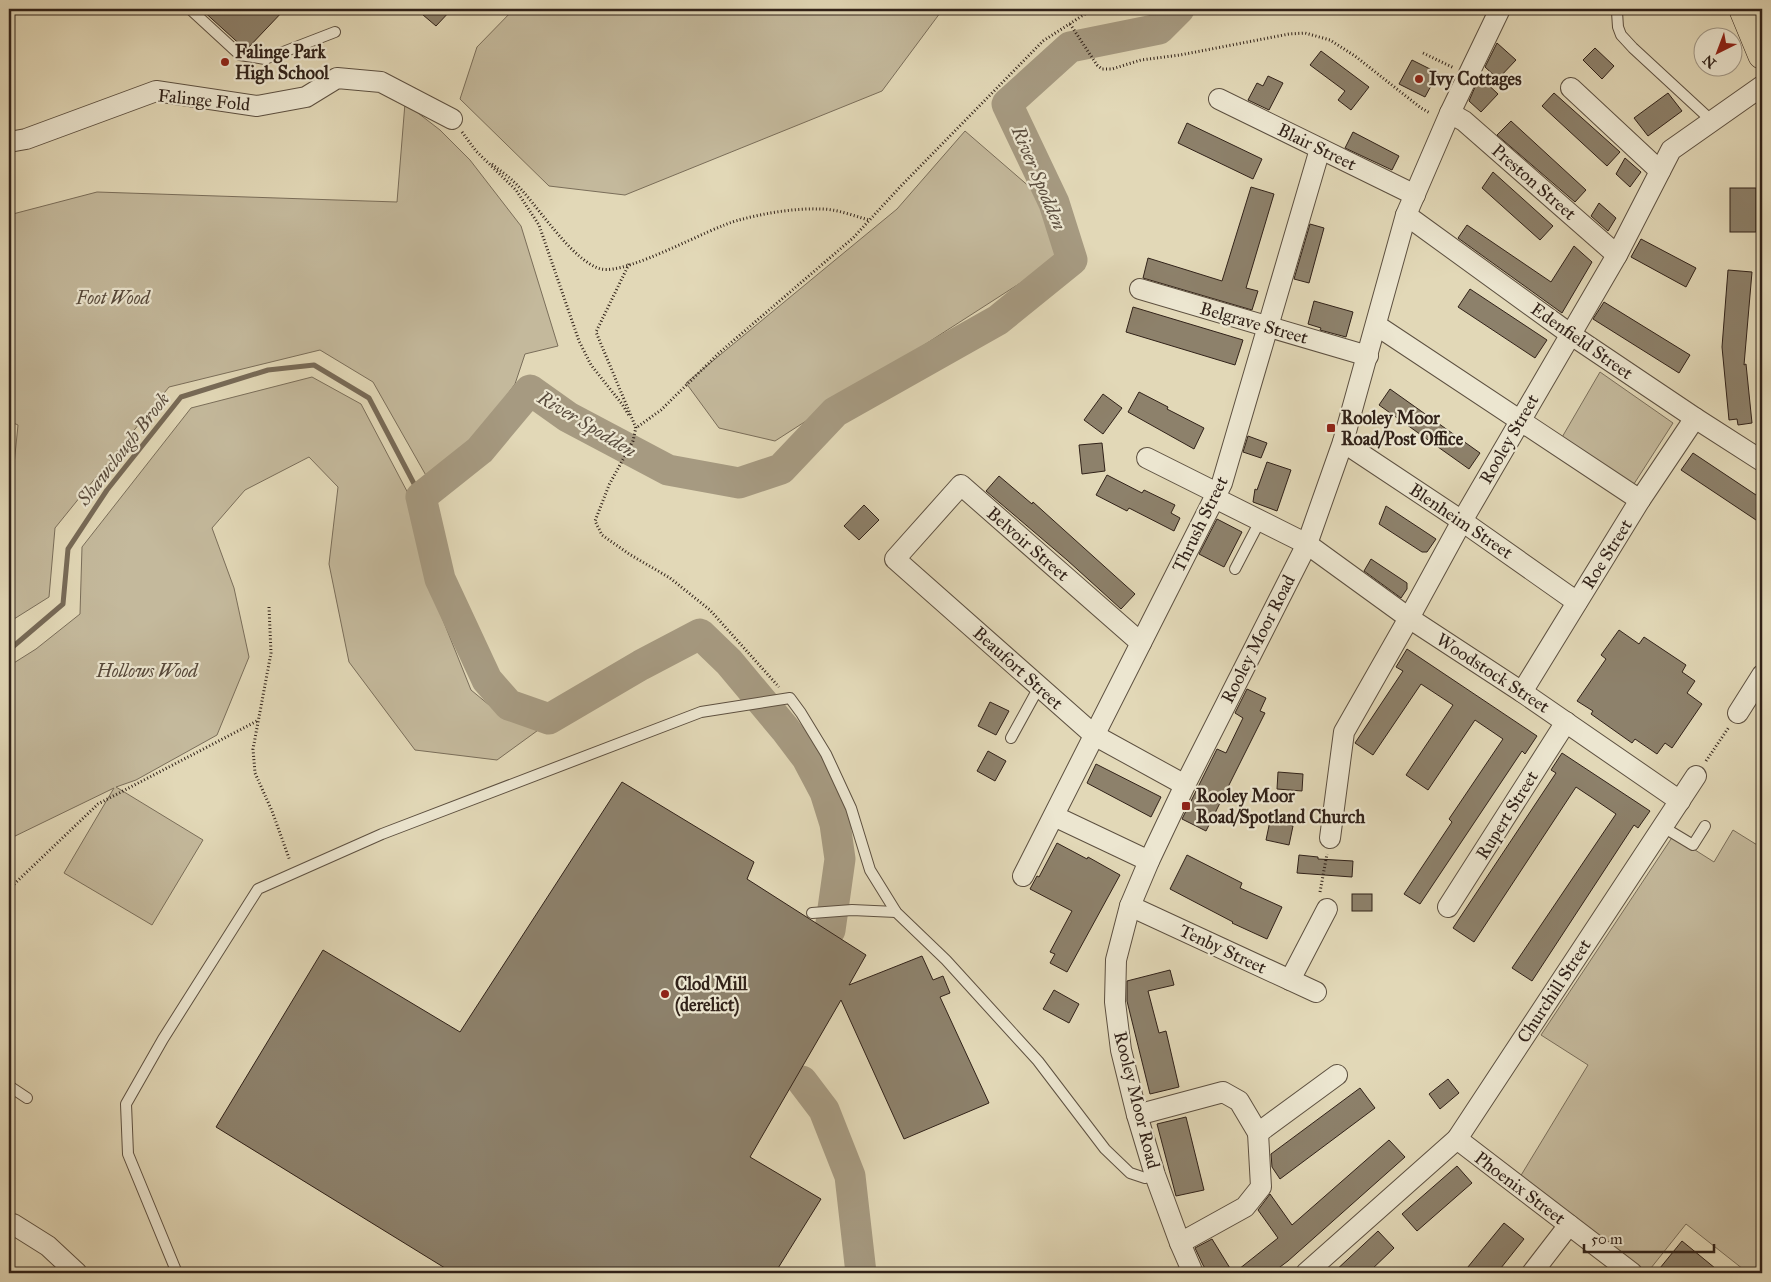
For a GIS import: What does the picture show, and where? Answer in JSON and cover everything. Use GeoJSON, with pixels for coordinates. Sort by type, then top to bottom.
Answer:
{"type":"FeatureCollection","features":[{"type":"Feature","properties":{"kind":"main road"},"geometry":{"type":"LineString","coordinates":[[1743,9],[1762,55]]}},
{"type":"Feature","properties":{"kind":"street","name":"Rooley Moor Road"},"geometry":{"type":"LineString","coordinates":[[1193,1273],[1180,1244],[1155,1175],[1137,1115],[1121,1050],[1115,1002],[1116,960],[1130,906],[1149,861],[1184,785],[1307,544],[1343,442],[1406,215],[1448,116],[1500,9]]}},
{"type":"Feature","properties":{"kind":"street","name":"Falinge Fold"},"geometry":{"type":"LineString","coordinates":[[9,142],[26,139],[156,91],[258,106],[306,97],[338,78],[381,82],[452,119]]}},
{"type":"Feature","properties":{"kind":"street","name":"Rooley Street"},"geometry":{"type":"LineString","coordinates":[[1330,838],[1344,732],[1462,521],[1617,255],[1671,150],[1762,86]]}},
{"type":"Feature","properties":{"kind":"street"},"geometry":{"type":"LineString","coordinates":[[1571,88],[1660,171]]}},
{"type":"Feature","properties":{"kind":"street","name":"Blair Street"},"geometry":{"type":"LineString","coordinates":[[1219,99],[1415,194]]}},
{"type":"Feature","properties":{"kind":"street","name":"Preston Street"},"geometry":{"type":"LineString","coordinates":[[1448,116],[1464,121],[1617,255]]}},
{"type":"Feature","properties":{"kind":"street","name":"Thrush Street"},"geometry":{"type":"LineString","coordinates":[[1023,876],[1222,483],[1320,149]]}},
{"type":"Feature","properties":{"kind":"street","name":"Edenfield Street"},"geometry":{"type":"LineString","coordinates":[[1406,215],[1570,334],[1762,461]]}},
{"type":"Feature","properties":{"kind":"street","name":"Belgrave Street"},"geometry":{"type":"LineString","coordinates":[[1140,290],[1368,356]]}},
{"type":"Feature","properties":{"kind":"street"},"geometry":{"type":"LineString","coordinates":[[1376,325],[1640,500]]}},
{"type":"Feature","properties":{"kind":"street","name":"Roe Street"},"geometry":{"type":"LineString","coordinates":[[1522,692],[1640,500],[1695,418]]}},
{"type":"Feature","properties":{"kind":"street","name":"Blenheim Street"},"geometry":{"type":"LineString","coordinates":[[1343,442],[1462,521],[1577,602]]}},
{"type":"Feature","properties":{"kind":"street","name":"Woodstock Street"},"geometry":{"type":"LineString","coordinates":[[1147,458],[1260,521],[1307,544],[1409,618],[1522,692],[1680,800]]}},
{"type":"Feature","properties":{"kind":"street","name":"Belvoir Street"},"geometry":{"type":"LineString","coordinates":[[920,530],[961,485],[1141,643]]}},
{"type":"Feature","properties":{"kind":"street","name":"Beaufort Street"},"geometry":{"type":"LineString","coordinates":[[920,530],[895,559],[1094,735],[1184,785]]}},
{"type":"Feature","properties":{"kind":"street"},"geometry":{"type":"LineString","coordinates":[[1738,713],[1762,675]]}},
{"type":"Feature","properties":{"kind":"street","name":"Rupert Street"},"geometry":{"type":"LineString","coordinates":[[1448,907],[1566,722]]}},
{"type":"Feature","properties":{"kind":"street","name":"Churchill Street"},"geometry":{"type":"LineString","coordinates":[[1306,1273],[1457,1139],[1696,776]]}},
{"type":"Feature","properties":{"kind":"street"},"geometry":{"type":"LineString","coordinates":[[1054,816],[1149,861]]}},
{"type":"Feature","properties":{"kind":"street","name":"Tenby Street"},"geometry":{"type":"LineString","coordinates":[[1130,906],[1316,992]]}},
{"type":"Feature","properties":{"kind":"street"},"geometry":{"type":"LineString","coordinates":[[1290,980],[1327,909]]}},
{"type":"Feature","properties":{"kind":"street"},"geometry":{"type":"LineString","coordinates":[[1258,1133],[1337,1074]]}},
{"type":"Feature","properties":{"kind":"street"},"geometry":{"type":"LineString","coordinates":[[1137,1115],[1223,1092],[1239,1101],[1258,1133],[1262,1187],[1246,1207],[1180,1244]]}},
{"type":"Feature","properties":{"kind":"street","name":"Phoenix Street"},"geometry":{"type":"LineString","coordinates":[[1457,1139],[1632,1273]]}},
{"type":"Feature","properties":{"kind":"street"},"geometry":{"type":"LineString","coordinates":[[9,1226],[13,1224],[48,1246],[77,1273]]}},
{"type":"Feature","properties":{"kind":"street"},"geometry":{"type":"LineString","coordinates":[[1532,1273],[1569,1225]]}},
{"type":"Feature","properties":{"kind":"lane"},"geometry":{"type":"LineString","coordinates":[[190,9],[240,55],[265,59],[335,32]]}},
{"type":"Feature","properties":{"kind":"lane"},"geometry":{"type":"LineString","coordinates":[[1616,12],[1621,35],[1712,121]]}},
{"type":"Feature","properties":{"kind":"lane"},"geometry":{"type":"LineString","coordinates":[[1235,570],[1260,521]]}},
{"type":"Feature","properties":{"kind":"lane"},"geometry":{"type":"LineString","coordinates":[[1011,738],[1039,687]]}},
{"type":"Feature","properties":{"kind":"lane"},"geometry":{"type":"LineString","coordinates":[[177,1273],[128,1154],[126,1104],[163,1039],[258,889],[382,834],[701,712],[790,698],[826,754],[851,808],[870,870],[896,912],[946,960],[1038,1061],[1105,1149],[1130,1173],[1145,1178],[1155,1175]]}},
{"type":"Feature","properties":{"kind":"lane"},"geometry":{"type":"LineString","coordinates":[[1663,827],[1692,845],[1705,826]]}},
{"type":"Feature","properties":{"kind":"lane"},"geometry":{"type":"LineString","coordinates":[[812,913],[852,910],[896,912]]}},
{"type":"Feature","properties":{"kind":"lane"},"geometry":{"type":"LineString","coordinates":[[9,1086],[27,1098]]}},
{"type":"Feature","properties":{"kind":"path"},"geometry":{"type":"LineString","coordinates":[[636,428],[661,410],[719,353],[852,238],[1043,41],[1097,9]]}},
{"type":"Feature","properties":{"kind":"path"},"geometry":{"type":"LineString","coordinates":[[1070,24],[1097,65],[1102,69],[1112,69],[1141,60],[1180,55],[1288,34],[1305,33],[1330,40],[1355,56],[1421,108],[1448,116]]}},
{"type":"Feature","properties":{"kind":"path"},"geometry":{"type":"LineString","coordinates":[[1423,53],[1468,75]]}},
{"type":"Feature","properties":{"kind":"path"},"geometry":{"type":"LineString","coordinates":[[452,119],[476,151],[516,190],[540,225],[579,341],[591,365],[622,404],[636,428]]}},
{"type":"Feature","properties":{"kind":"path"},"geometry":{"type":"LineString","coordinates":[[476,151],[513,181],[574,252],[587,262],[601,269],[629,264],[738,220],[784,211],[823,209],[869,220]]}},
{"type":"Feature","properties":{"kind":"path"},"geometry":{"type":"LineString","coordinates":[[629,264],[596,332],[636,428],[633,441],[609,485],[595,521],[602,534],[629,554],[670,578],[710,610],[790,698]]}},
{"type":"Feature","properties":{"kind":"path"},"geometry":{"type":"LineString","coordinates":[[269,607],[271,652],[253,749],[255,773],[272,811],[294,873]]}},
{"type":"Feature","properties":{"kind":"path"},"geometry":{"type":"LineString","coordinates":[[1696,776],[1738,713]]}},
{"type":"Feature","properties":{"kind":"path"},"geometry":{"type":"LineString","coordinates":[[9,889],[98,804],[257,721]]}},
{"type":"Feature","properties":{"kind":"path"},"geometry":{"type":"LineString","coordinates":[[1327,909],[1320,894],[1330,838]]}},
{"type":"Feature","properties":{"kind":"green space"},"geometry":{"type":"Polygon","coordinates":[[[514,9],[943,9],[882,91],[625,195],[549,186],[460,99],[477,47],[514,9]]]}},
{"type":"Feature","properties":{"kind":"green space","name":"Foot Wood"},"geometry":{"type":"Polygon","coordinates":[[[405,103],[440,130],[470,160],[521,226],[558,346],[525,354],[515,384],[484,426],[428,479],[373,382],[320,350],[169,387],[55,528],[49,597],[14,619],[9,571],[9,474],[14,465],[18,425],[9,421],[9,215],[97,192],[397,202],[405,103]]]}},
{"type":"Feature","properties":{"kind":"green space"},"geometry":{"type":"Polygon","coordinates":[[[965,131],[1039,195],[1067,253],[775,441],[719,428],[686,383],[897,209],[965,131]]]}},
{"type":"Feature","properties":{"kind":"green space"},"geometry":{"type":"Polygon","coordinates":[[[1600,372],[1673,423],[1632,487],[1561,439],[1600,372]]]}},
{"type":"Feature","properties":{"kind":"green space","name":"Hollows Wood"},"geometry":{"type":"Polygon","coordinates":[[[312,377],[361,404],[410,497],[425,575],[471,690],[500,714],[541,728],[497,760],[415,750],[349,662],[329,564],[338,487],[309,457],[245,490],[212,528],[234,588],[249,657],[217,735],[136,780],[116,787],[203,840],[152,925],[64,873],[114,788],[9,839],[9,666],[36,649],[80,614],[82,547],[191,408],[312,377]]]}},
{"type":"Feature","properties":{"kind":"green space"},"geometry":{"type":"Polygon","coordinates":[[[1733,830],[1762,848],[1762,1255],[1754,1273],[1748,1273],[1686,1224],[1647,1273],[1644,1273],[1520,1177],[1588,1065],[1541,1035],[1673,836],[1714,862],[1733,830]]]}},
{"type":"Feature","properties":{"kind":"building"},"geometry":{"type":"Polygon","coordinates":[[[201,9],[285,9],[245,49],[201,9]]]}},
{"type":"Feature","properties":{"kind":"building"},"geometry":{"type":"Polygon","coordinates":[[[416,9],[452,9],[436,26],[416,9]]]}},
{"type":"Feature","properties":{"kind":"building"},"geometry":{"type":"Polygon","coordinates":[[[1497,43],[1516,60],[1498,79],[1485,67],[1497,43]]]}},
{"type":"Feature","properties":{"kind":"building"},"geometry":{"type":"Polygon","coordinates":[[[1595,48],[1614,66],[1602,79],[1583,60],[1595,48]]]}},
{"type":"Feature","properties":{"kind":"building"},"geometry":{"type":"Polygon","coordinates":[[[1321,51],[1369,87],[1351,110],[1338,100],[1345,91],[1310,65],[1321,51]]]}},
{"type":"Feature","properties":{"kind":"building","name":"Ivy Cottages"},"geometry":{"type":"Polygon","coordinates":[[[1412,60],[1438,73],[1425,97],[1399,84],[1412,60]]]}},
{"type":"Feature","properties":{"kind":"building"},"geometry":{"type":"Polygon","coordinates":[[[1268,76],[1283,83],[1269,110],[1248,100],[1257,83],[1263,86],[1268,76]]]}},
{"type":"Feature","properties":{"kind":"building"},"geometry":{"type":"Polygon","coordinates":[[[1483,80],[1498,94],[1481,112],[1469,101],[1475,87],[1483,80]]]}},
{"type":"Feature","properties":{"kind":"building"},"geometry":{"type":"Polygon","coordinates":[[[1554,93],[1620,152],[1607,166],[1542,106],[1554,93]]]}},
{"type":"Feature","properties":{"kind":"building"},"geometry":{"type":"Polygon","coordinates":[[[1668,93],[1682,111],[1648,136],[1634,118],[1668,93]]]}},
{"type":"Feature","properties":{"kind":"building"},"geometry":{"type":"Polygon","coordinates":[[[1511,121],[1586,190],[1575,202],[1497,135],[1511,121]]]}},
{"type":"Feature","properties":{"kind":"building"},"geometry":{"type":"Polygon","coordinates":[[[1187,123],[1262,159],[1253,179],[1178,143],[1187,123]]]}},
{"type":"Feature","properties":{"kind":"building"},"geometry":{"type":"Polygon","coordinates":[[[1353,132],[1399,156],[1392,170],[1345,148],[1353,132]]]}},
{"type":"Feature","properties":{"kind":"building"},"geometry":{"type":"Polygon","coordinates":[[[1625,158],[1641,172],[1630,187],[1616,174],[1625,158]]]}},
{"type":"Feature","properties":{"kind":"building"},"geometry":{"type":"Polygon","coordinates":[[[1493,172],[1553,226],[1540,240],[1482,188],[1493,172]]]}},
{"type":"Feature","properties":{"kind":"building"},"geometry":{"type":"Polygon","coordinates":[[[1251,187],[1274,194],[1246,288],[1258,291],[1252,310],[1143,278],[1148,258],[1222,281],[1251,187]]]}},
{"type":"Feature","properties":{"kind":"building"},"geometry":{"type":"Polygon","coordinates":[[[1730,188],[1756,188],[1756,232],[1730,232],[1730,188]]]}},
{"type":"Feature","properties":{"kind":"building"},"geometry":{"type":"Polygon","coordinates":[[[1599,203],[1616,218],[1608,231],[1591,216],[1599,203]]]}},
{"type":"Feature","properties":{"kind":"building"},"geometry":{"type":"Polygon","coordinates":[[[1310,224],[1324,228],[1309,283],[1294,279],[1310,224]]]}},
{"type":"Feature","properties":{"kind":"building"},"geometry":{"type":"Polygon","coordinates":[[[1467,225],[1551,282],[1574,246],[1592,262],[1562,313],[1458,238],[1467,225]]]}},
{"type":"Feature","properties":{"kind":"building"},"geometry":{"type":"Polygon","coordinates":[[[1641,239],[1696,268],[1686,287],[1631,257],[1641,239]]]}},
{"type":"Feature","properties":{"kind":"building"},"geometry":{"type":"Polygon","coordinates":[[[1728,270],[1752,272],[1744,365],[1746,364],[1752,423],[1738,425],[1737,419],[1729,420],[1722,347],[1728,270]]]}},
{"type":"Feature","properties":{"kind":"building"},"geometry":{"type":"Polygon","coordinates":[[[1470,289],[1547,340],[1535,358],[1458,307],[1470,289]]]}},
{"type":"Feature","properties":{"kind":"building"},"geometry":{"type":"Polygon","coordinates":[[[1314,301],[1353,312],[1346,337],[1320,330],[1321,328],[1308,324],[1314,301]]]}},
{"type":"Feature","properties":{"kind":"building"},"geometry":{"type":"Polygon","coordinates":[[[1604,302],[1690,355],[1679,373],[1593,319],[1604,302]]]}},
{"type":"Feature","properties":{"kind":"building"},"geometry":{"type":"Polygon","coordinates":[[[1133,307],[1243,340],[1235,365],[1126,332],[1133,307]]]}},
{"type":"Feature","properties":{"kind":"building"},"geometry":{"type":"Polygon","coordinates":[[[1390,389],[1480,453],[1469,469],[1379,405],[1390,389]]]}},
{"type":"Feature","properties":{"kind":"building"},"geometry":{"type":"Polygon","coordinates":[[[1139,392],[1204,428],[1194,449],[1128,412],[1139,392]]]}},
{"type":"Feature","properties":{"kind":"building"},"geometry":{"type":"Polygon","coordinates":[[[1103,394],[1122,408],[1103,434],[1084,420],[1103,394]]]}},
{"type":"Feature","properties":{"kind":"building"},"geometry":{"type":"Polygon","coordinates":[[[1248,436],[1267,443],[1261,458],[1243,452],[1248,436]]]}},
{"type":"Feature","properties":{"kind":"building"},"geometry":{"type":"Polygon","coordinates":[[[1102,443],[1105,471],[1082,474],[1079,445],[1102,443]]]}},
{"type":"Feature","properties":{"kind":"building"},"geometry":{"type":"Polygon","coordinates":[[[1693,453],[1762,499],[1762,524],[1681,470],[1693,453]]]}},
{"type":"Feature","properties":{"kind":"building"},"geometry":{"type":"Polygon","coordinates":[[[1267,462],[1291,470],[1277,511],[1253,502],[1255,489],[1257,490],[1267,462]]]}},
{"type":"Feature","properties":{"kind":"building"},"geometry":{"type":"Polygon","coordinates":[[[1107,475],[1142,493],[1144,490],[1175,505],[1171,513],[1180,518],[1174,531],[1129,508],[1127,511],[1096,495],[1107,475]]]}},
{"type":"Feature","properties":{"kind":"building"},"geometry":{"type":"Polygon","coordinates":[[[999,476],[1032,504],[1033,502],[1135,594],[1121,609],[986,491],[999,476]]]}},
{"type":"Feature","properties":{"kind":"building"},"geometry":{"type":"Polygon","coordinates":[[[864,505],[879,520],[859,540],[844,526],[864,505]]]}},
{"type":"Feature","properties":{"kind":"building"},"geometry":{"type":"Polygon","coordinates":[[[1386,506],[1436,539],[1427,552],[1422,552],[1379,524],[1386,506]]]}},
{"type":"Feature","properties":{"kind":"building"},"geometry":{"type":"Polygon","coordinates":[[[1217,519],[1242,532],[1224,567],[1199,554],[1217,519]]]}},
{"type":"Feature","properties":{"kind":"building"},"geometry":{"type":"Polygon","coordinates":[[[1371,559],[1407,583],[1407,589],[1401,598],[1364,571],[1371,559]]]}},
{"type":"Feature","properties":{"kind":"building"},"geometry":{"type":"Polygon","coordinates":[[[1619,630],[1639,644],[1644,637],[1686,665],[1682,672],[1695,681],[1687,693],[1702,704],[1672,748],[1665,743],[1657,754],[1635,739],[1632,743],[1591,714],[1593,711],[1577,701],[1606,659],[1601,655],[1619,630]]]}},
{"type":"Feature","properties":{"kind":"building"},"geometry":{"type":"Polygon","coordinates":[[[1407,649],[1537,736],[1525,754],[1522,751],[1420,904],[1404,894],[1452,822],[1449,819],[1503,739],[1475,720],[1428,790],[1406,775],[1453,705],[1421,684],[1373,755],[1355,743],[1403,671],[1396,667],[1407,649]]]}},
{"type":"Feature","properties":{"kind":"building"},"geometry":{"type":"Polygon","coordinates":[[[1247,689],[1266,698],[1260,711],[1265,713],[1206,831],[1182,819],[1217,749],[1226,753],[1243,718],[1235,713],[1247,689]]]}},
{"type":"Feature","properties":{"kind":"building"},"geometry":{"type":"Polygon","coordinates":[[[990,702],[1009,711],[996,735],[978,726],[990,702]]]}},
{"type":"Feature","properties":{"kind":"building"},"geometry":{"type":"Polygon","coordinates":[[[988,751],[1006,761],[995,781],[977,771],[988,751]]]}},
{"type":"Feature","properties":{"kind":"building"},"geometry":{"type":"Polygon","coordinates":[[[1562,753],[1650,811],[1638,828],[1634,825],[1532,981],[1512,968],[1616,814],[1594,799],[1576,787],[1474,942],[1453,928],[1556,773],[1551,770],[1562,753]]]}},
{"type":"Feature","properties":{"kind":"building"},"geometry":{"type":"Polygon","coordinates":[[[1096,764],[1161,797],[1151,817],[1087,783],[1096,764]]]}},
{"type":"Feature","properties":{"kind":"building"},"geometry":{"type":"Polygon","coordinates":[[[1278,772],[1303,774],[1302,791],[1277,789],[1278,772]]]}},
{"type":"Feature","properties":{"kind":"building","name":"Clod Mill (derelict)"},"geometry":{"type":"Polygon","coordinates":[[[622,782],[754,862],[747,879],[866,955],[849,985],[922,956],[933,980],[943,976],[950,993],[940,997],[989,1103],[904,1139],[841,1000],[750,1157],[821,1199],[775,1273],[453,1273],[216,1127],[323,950],[460,1032],[622,782]]]}},
{"type":"Feature","properties":{"kind":"building"},"geometry":{"type":"Polygon","coordinates":[[[1270,821],[1293,826],[1289,845],[1266,840],[1270,821]]]}},
{"type":"Feature","properties":{"kind":"building"},"geometry":{"type":"Polygon","coordinates":[[[1057,843],[1087,859],[1088,857],[1120,875],[1067,972],[1050,963],[1055,954],[1050,952],[1072,911],[1030,889],[1037,876],[1039,877],[1057,843]]]}},
{"type":"Feature","properties":{"kind":"building"},"geometry":{"type":"Polygon","coordinates":[[[1187,855],[1242,883],[1240,888],[1282,907],[1267,939],[1232,923],[1170,889],[1187,855]]]}},
{"type":"Feature","properties":{"kind":"building"},"geometry":{"type":"Polygon","coordinates":[[[1299,855],[1318,857],[1318,859],[1353,861],[1352,877],[1297,873],[1299,855]]]}},
{"type":"Feature","properties":{"kind":"building"},"geometry":{"type":"Polygon","coordinates":[[[1352,894],[1372,894],[1372,911],[1352,911],[1352,894]]]}},
{"type":"Feature","properties":{"kind":"building"},"geometry":{"type":"Polygon","coordinates":[[[1170,970],[1174,985],[1148,991],[1159,1033],[1166,1031],[1179,1087],[1150,1094],[1127,1001],[1127,981],[1170,970]]]}},
{"type":"Feature","properties":{"kind":"building"},"geometry":{"type":"Polygon","coordinates":[[[1054,990],[1079,1004],[1069,1023],[1043,1009],[1054,990]]]}},
{"type":"Feature","properties":{"kind":"building"},"geometry":{"type":"Polygon","coordinates":[[[1448,1079],[1459,1093],[1440,1109],[1429,1094],[1448,1079]]]}},
{"type":"Feature","properties":{"kind":"building"},"geometry":{"type":"Polygon","coordinates":[[[1360,1088],[1375,1108],[1280,1179],[1272,1167],[1271,1154],[1360,1088]]]}},
{"type":"Feature","properties":{"kind":"building"},"geometry":{"type":"Polygon","coordinates":[[[1186,1117],[1204,1190],[1176,1196],[1157,1124],[1186,1117]]]}},
{"type":"Feature","properties":{"kind":"building"},"geometry":{"type":"Polygon","coordinates":[[[1389,1140],[1405,1157],[1288,1261],[1272,1273],[1234,1273],[1278,1238],[1258,1210],[1270,1194],[1292,1225],[1389,1140]]]}},
{"type":"Feature","properties":{"kind":"building"},"geometry":{"type":"Polygon","coordinates":[[[1457,1166],[1472,1183],[1417,1231],[1402,1214],[1457,1166]]]}},
{"type":"Feature","properties":{"kind":"building"},"geometry":{"type":"Polygon","coordinates":[[[1504,1223],[1524,1239],[1497,1273],[1463,1273],[1504,1223]]]}},
{"type":"Feature","properties":{"kind":"building"},"geometry":{"type":"Polygon","coordinates":[[[1378,1231],[1394,1248],[1368,1273],[1333,1273],[1378,1231]]]}},
{"type":"Feature","properties":{"kind":"building"},"geometry":{"type":"Polygon","coordinates":[[[1212,1239],[1233,1273],[1208,1273],[1203,1265],[1195,1248],[1212,1239]]]}},
{"type":"Feature","properties":{"kind":"building"},"geometry":{"type":"Polygon","coordinates":[[[1682,1241],[1721,1273],[1667,1273],[1660,1268],[1682,1241]]]}},
{"type":"Feature","properties":{"kind":"waterway","name":"River Spodden"},"geometry":{"type":"LineString","coordinates":[[830,930],[840,859],[835,824],[825,792],[807,758],[729,662],[700,634],[641,665],[549,719],[509,705],[487,680],[440,579],[421,497],[480,450],[530,390],[568,417],[668,470],[739,483],[781,469],[835,412],[998,320],[1072,260],[1054,203],[1007,104],[1070,47],[1159,29],[1179,9]]}},
{"type":"Feature","properties":{"kind":"waterway","name":"Shawclough Brook"},"geometry":{"type":"LineString","coordinates":[[9,650],[63,604],[68,549],[107,490],[181,397],[268,370],[314,365],[369,398],[421,497]]}},
{"type":"Feature","properties":{"kind":"waterway","name":"River Spodden"},"geometry":{"type":"LineString","coordinates":[[802,1081],[824,1110],[850,1176],[861,1273]]}},
{"type":"Feature","properties":{"kind":"place","name":"Falinge Park High School"},"geometry":{"type":"Point","coordinates":[225,62]}},
{"type":"Feature","properties":{"kind":"place","name":"Ivy Cottages"},"geometry":{"type":"Point","coordinates":[1419,79]}},
{"type":"Feature","properties":{"kind":"place","name":"Rooley Moor Road/Post Office"},"geometry":{"type":"Point","coordinates":[1331,428]}},
{"type":"Feature","properties":{"kind":"place","name":"Rooley Moor Road/Spotland Church"},"geometry":{"type":"Point","coordinates":[1186,806]}},
{"type":"Feature","properties":{"kind":"place","name":"Clod Mill (derelict)"},"geometry":{"type":"Point","coordinates":[665,994]}}]}
